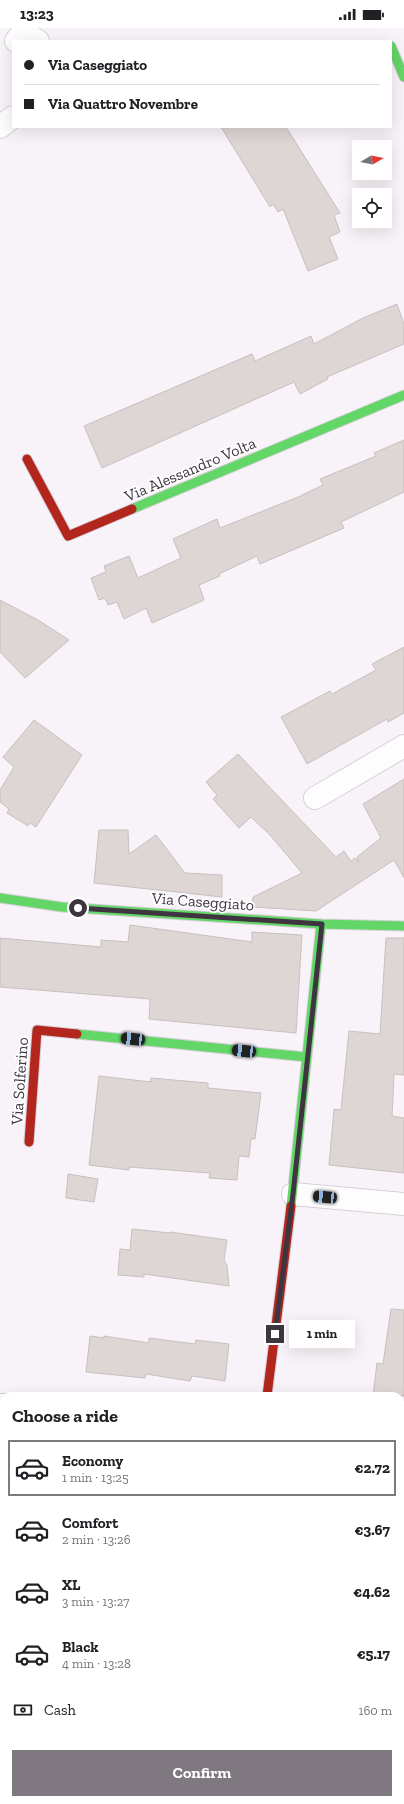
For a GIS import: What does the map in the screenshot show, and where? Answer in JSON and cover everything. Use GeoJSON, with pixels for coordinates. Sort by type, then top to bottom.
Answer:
{"type":"FeatureCollection","features":[{"type":"Feature","properties":{"kind":"street"},"geometry":{"type":"LineString","coordinates":[[17,40],[19,36],[27,34],[36,40]]}},
{"type":"Feature","properties":{"kind":"street"},"geometry":{"type":"LineString","coordinates":[[392,48],[404,77]]}},
{"type":"Feature","properties":{"kind":"street"},"geometry":{"type":"LineString","coordinates":[[0,127],[12,118]]}},
{"type":"Feature","properties":{"kind":"street","name":"Via Alessandro Volta"},"geometry":{"type":"LineString","coordinates":[[27,459],[68,536],[404,395]]}},
{"type":"Feature","properties":{"kind":"street"},"geometry":{"type":"LineString","coordinates":[[315,798],[404,746]]}},
{"type":"Feature","properties":{"kind":"street","name":"Via Caseggiato"},"geometry":{"type":"LineString","coordinates":[[0,898],[62,907],[322,924],[404,926]]}},
{"type":"Feature","properties":{"kind":"street"},"geometry":{"type":"LineString","coordinates":[[268,1392],[293,1194],[322,924]]}},
{"type":"Feature","properties":{"kind":"street","name":"Via Solferino"},"geometry":{"type":"LineString","coordinates":[[29,1142],[37,1030],[307,1057]]}},
{"type":"Feature","properties":{"kind":"street"},"geometry":{"type":"LineString","coordinates":[[293,1194],[404,1204]]}},
{"type":"Feature","properties":{"kind":"building"},"geometry":{"type":"Polygon","coordinates":[[[222,128],[287,128],[340,213],[334,215],[340,232],[329,237],[338,259],[308,271],[283,209],[278,212],[273,204],[270,207],[222,128]]]}},
{"type":"Feature","properties":{"kind":"building"},"geometry":{"type":"Polygon","coordinates":[[[397,304],[404,324],[404,344],[327,377],[328,379],[300,394],[294,382],[102,468],[84,426],[252,354],[255,361],[311,336],[314,344],[363,318],[397,304]]]}},
{"type":"Feature","properties":{"kind":"building"},"geometry":{"type":"Polygon","coordinates":[[[404,440],[404,492],[341,522],[344,528],[260,564],[257,556],[219,574],[220,576],[199,585],[204,600],[152,623],[146,608],[124,619],[117,602],[108,605],[105,598],[99,600],[91,578],[106,572],[104,566],[129,556],[138,578],[181,558],[173,539],[217,519],[220,528],[298,497],[323,485],[320,479],[376,456],[374,453],[404,440]]]}},
{"type":"Feature","properties":{"kind":"building"},"geometry":{"type":"Polygon","coordinates":[[[0,600],[38,620],[69,640],[25,678],[0,652],[0,600]]]}},
{"type":"Feature","properties":{"kind":"building"},"geometry":{"type":"Polygon","coordinates":[[[404,647],[404,713],[388,722],[387,719],[307,764],[281,717],[330,691],[332,694],[376,670],[372,664],[404,647]]]}},
{"type":"Feature","properties":{"kind":"building"},"geometry":{"type":"Polygon","coordinates":[[[34,720],[82,755],[36,827],[30,823],[28,826],[7,813],[9,809],[0,802],[0,790],[14,767],[3,757],[34,720]]]}},
{"type":"Feature","properties":{"kind":"building"},"geometry":{"type":"Polygon","coordinates":[[[238,754],[336,857],[344,851],[351,861],[355,858],[359,862],[357,857],[381,838],[363,804],[404,779],[404,878],[394,860],[316,911],[252,907],[253,897],[302,873],[270,835],[251,817],[239,828],[213,799],[217,795],[206,782],[238,754]]]}},
{"type":"Feature","properties":{"kind":"building"},"geometry":{"type":"Polygon","coordinates":[[[99,830],[128,830],[129,854],[156,835],[185,873],[222,875],[222,897],[94,883],[99,830]]]}},
{"type":"Feature","properties":{"kind":"building"},"geometry":{"type":"Polygon","coordinates":[[[130,925],[252,942],[252,932],[302,935],[296,1033],[149,1019],[150,999],[0,987],[0,938],[101,947],[101,940],[128,942],[130,925]]]}},
{"type":"Feature","properties":{"kind":"building"},"geometry":{"type":"Polygon","coordinates":[[[386,938],[404,938],[404,1075],[394,1074],[392,1116],[404,1118],[404,1173],[329,1165],[334,1109],[341,1110],[349,1031],[380,1034],[386,938]]]}},
{"type":"Feature","properties":{"kind":"building"},"geometry":{"type":"Polygon","coordinates":[[[99,1076],[151,1082],[151,1078],[208,1083],[208,1088],[261,1093],[255,1139],[251,1139],[249,1157],[239,1156],[237,1180],[209,1178],[210,1173],[129,1167],[129,1170],[89,1165],[99,1076]]]}},
{"type":"Feature","properties":{"kind":"building"},"geometry":{"type":"Polygon","coordinates":[[[68,1174],[98,1179],[94,1202],[66,1198],[68,1174]]]}},
{"type":"Feature","properties":{"kind":"building"},"geometry":{"type":"Polygon","coordinates":[[[132,1229],[170,1232],[227,1240],[224,1260],[227,1265],[229,1286],[144,1274],[144,1277],[118,1275],[120,1249],[130,1250],[132,1229]]]}},
{"type":"Feature","properties":{"kind":"building"},"geometry":{"type":"Polygon","coordinates":[[[391,1309],[404,1310],[404,1392],[373,1392],[377,1363],[383,1364],[391,1309]]]}},
{"type":"Feature","properties":{"kind":"building"},"geometry":{"type":"Polygon","coordinates":[[[90,1336],[104,1338],[104,1336],[149,1343],[149,1338],[195,1344],[196,1340],[229,1344],[225,1381],[192,1376],[190,1381],[146,1374],[145,1378],[86,1372],[90,1336]]]}},
{"type":"Feature","properties":{"kind":"traffic: fast"},"geometry":{"type":"LineString","coordinates":[[392,48],[404,77]]}},
{"type":"Feature","properties":{"kind":"traffic: fast"},"geometry":{"type":"LineString","coordinates":[[132,509],[404,395]]}},
{"type":"Feature","properties":{"kind":"traffic: fast"},"geometry":{"type":"LineString","coordinates":[[0,898],[62,907],[321,924],[404,926]]}},
{"type":"Feature","properties":{"kind":"traffic: fast"},"geometry":{"type":"LineString","coordinates":[[291,1206],[321,924]]}},
{"type":"Feature","properties":{"kind":"traffic: fast"},"geometry":{"type":"LineString","coordinates":[[77,1034],[307,1057]]}},
{"type":"Feature","properties":{"kind":"traffic: jam"},"geometry":{"type":"LineString","coordinates":[[27,459],[68,536],[132,509]]}},
{"type":"Feature","properties":{"kind":"traffic: jam"},"geometry":{"type":"LineString","coordinates":[[29,1142],[37,1030],[77,1034]]}},
{"type":"Feature","properties":{"kind":"traffic: jam"},"geometry":{"type":"LineString","coordinates":[[268,1392],[291,1206]]}},
{"type":"Feature","properties":{"kind":"route"},"geometry":{"type":"LineString","coordinates":[[78,908],[322,924],[293,1194],[275,1334]]}}]}
